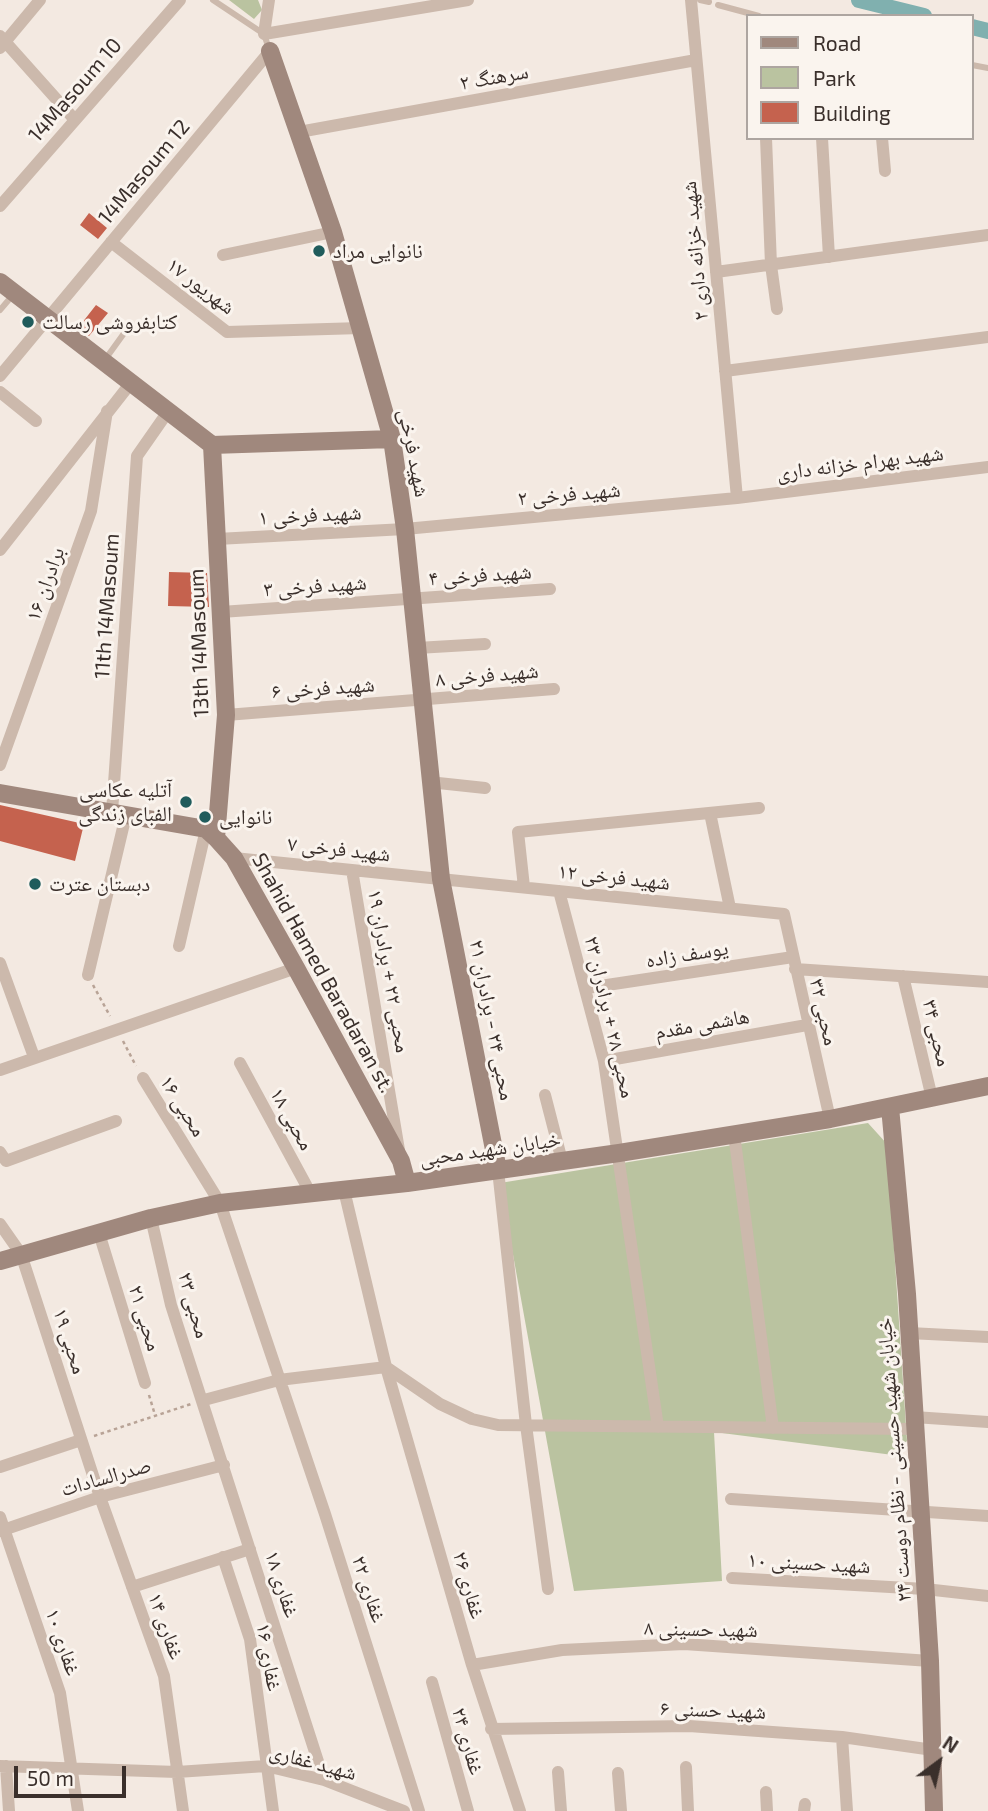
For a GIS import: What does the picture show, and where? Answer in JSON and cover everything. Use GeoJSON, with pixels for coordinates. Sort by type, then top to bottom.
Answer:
{"type":"FeatureCollection","features":[{"type":"Feature","properties":{"kind":"street"},"geometry":{"type":"LineString","coordinates":[[40,0],[2,42],[75,120]]}},
{"type":"Feature","properties":{"kind":"street","name":"14Masoum 10"},"geometry":{"type":"LineString","coordinates":[[0,206],[180,0]]}},
{"type":"Feature","properties":{"kind":"street"},"geometry":{"type":"LineString","coordinates":[[268,0],[267,42],[468,0]]}},
{"type":"Feature","properties":{"kind":"street","name":"شهید خزانه داری ۲"},"geometry":{"type":"LineString","coordinates":[[691,0],[737,498]]}},
{"type":"Feature","properties":{"kind":"street","name":"شهید فرخی"},"geometry":{"type":"LineString","coordinates":[[267,42],[334,232],[392,439],[405,529],[441,879]]}},
{"type":"Feature","properties":{"kind":"street","name":"14Masoum 12"},"geometry":{"type":"LineString","coordinates":[[0,376],[111,242],[267,42]]}},
{"type":"Feature","properties":{"kind":"street","name":"سرهنگ ۲"},"geometry":{"type":"LineString","coordinates":[[299,132],[696,60]]}},
{"type":"Feature","properties":{"kind":"street"},"geometry":{"type":"LineString","coordinates":[[766,140],[771,264],[777,309]]}},
{"type":"Feature","properties":{"kind":"street"},"geometry":{"type":"LineString","coordinates":[[822,140],[829,257]]}},
{"type":"Feature","properties":{"kind":"street"},"geometry":{"type":"LineString","coordinates":[[882,140],[885,171]]}},
{"type":"Feature","properties":{"kind":"street"},"geometry":{"type":"LineString","coordinates":[[223,255],[334,232]]}},
{"type":"Feature","properties":{"kind":"street"},"geometry":{"type":"LineString","coordinates":[[716,272],[988,235]]}},
{"type":"Feature","properties":{"kind":"street","name":"۱۷ شهریور"},"geometry":{"type":"LineString","coordinates":[[111,242],[227,332],[361,328]]}},
{"type":"Feature","properties":{"kind":"street"},"geometry":{"type":"LineString","coordinates":[[7,287],[167,413],[212,445],[392,439]]}},
{"type":"Feature","properties":{"kind":"street"},"geometry":{"type":"LineString","coordinates":[[725,371],[988,337]]}},
{"type":"Feature","properties":{"kind":"street"},"geometry":{"type":"LineString","coordinates":[[0,550],[130,384]]}},
{"type":"Feature","properties":{"kind":"street"},"geometry":{"type":"LineString","coordinates":[[0,392],[36,421]]}},
{"type":"Feature","properties":{"kind":"street","name":"برادران ۱۶"},"geometry":{"type":"LineString","coordinates":[[0,765],[91,511],[107,411]]}},
{"type":"Feature","properties":{"kind":"street","name":"11th 14Masoum"},"geometry":{"type":"LineString","coordinates":[[88,975],[119,814],[137,456],[167,413]]}},
{"type":"Feature","properties":{"kind":"street","name":"13th 14Masoum"},"geometry":{"type":"LineString","coordinates":[[211,833],[226,715],[212,445]]}},
{"type":"Feature","properties":{"kind":"street","name":"شهید بهرام خزانه داری"},"geometry":{"type":"LineString","coordinates":[[737,498],[988,467]]}},
{"type":"Feature","properties":{"kind":"street","name":"شهید فرخی ۲"},"geometry":{"type":"LineString","coordinates":[[405,529],[737,498]]}},
{"type":"Feature","properties":{"kind":"street","name":"شهید فرخی ۱"},"geometry":{"type":"LineString","coordinates":[[217,539],[405,529]]}},
{"type":"Feature","properties":{"kind":"street","name":"شهید فرخی ۴"},"geometry":{"type":"LineString","coordinates":[[412,599],[550,589]]}},
{"type":"Feature","properties":{"kind":"street","name":"شهید فرخی ۳"},"geometry":{"type":"LineString","coordinates":[[221,611],[412,599]]}},
{"type":"Feature","properties":{"kind":"street"},"geometry":{"type":"LineString","coordinates":[[417,648],[485,644]]}},
{"type":"Feature","properties":{"kind":"street","name":"شهید فرخی ۸"},"geometry":{"type":"LineString","coordinates":[[423,700],[554,689]]}},
{"type":"Feature","properties":{"kind":"street","name":"شهید فرخی ۶"},"geometry":{"type":"LineString","coordinates":[[226,715],[423,700]]}},
{"type":"Feature","properties":{"kind":"street"},"geometry":{"type":"LineString","coordinates":[[429,782],[485,788]]}},
{"type":"Feature","properties":{"kind":"street"},"geometry":{"type":"LineString","coordinates":[[0,793],[211,833],[179,946]]}},
{"type":"Feature","properties":{"kind":"street"},"geometry":{"type":"LineString","coordinates":[[524,887],[518,832],[759,808]]}},
{"type":"Feature","properties":{"kind":"street"},"geometry":{"type":"LineString","coordinates":[[710,813],[730,908]]}},
{"type":"Feature","properties":{"kind":"street","name":"Shahid Hamed Baradaran st."},"geometry":{"type":"LineString","coordinates":[[211,833],[234,858],[296,968],[401,1161],[407,1183]]}},
{"type":"Feature","properties":{"kind":"street","name":"شهید فرخی ۷"},"geometry":{"type":"LineString","coordinates":[[234,858],[441,879]]}},
{"type":"Feature","properties":{"kind":"street","name":"محبی ۲۲ + برادران ۱۹"},"geometry":{"type":"LineString","coordinates":[[352,870],[401,1161]]}},
{"type":"Feature","properties":{"kind":"street","name":"شهید فرخی ۱۲"},"geometry":{"type":"LineString","coordinates":[[441,879],[783,914]]}},
{"type":"Feature","properties":{"kind":"street","name":"محبی ۲۴ - برادران ۲۱"},"geometry":{"type":"LineString","coordinates":[[441,879],[498,1170]]}},
{"type":"Feature","properties":{"kind":"street","name":"محبی ۲۸ + برادران ۲۳"},"geometry":{"type":"LineString","coordinates":[[559,891],[587,988],[604,1061],[658,1427]]}},
{"type":"Feature","properties":{"kind":"street","name":"محبی ۳۲"},"geometry":{"type":"LineString","coordinates":[[783,914],[830,1119]]}},
{"type":"Feature","properties":{"kind":"street"},"geometry":{"type":"LineString","coordinates":[[0,963],[34,1057]]}},
{"type":"Feature","properties":{"kind":"street","name":"یوسف زاده"},"geometry":{"type":"LineString","coordinates":[[587,988],[794,963],[903,976],[988,982]]}},
{"type":"Feature","properties":{"kind":"street"},"geometry":{"type":"LineString","coordinates":[[0,1070],[296,968]]}},
{"type":"Feature","properties":{"kind":"street","name":"محبی ۳۴"},"geometry":{"type":"LineString","coordinates":[[903,976],[932,1098]]}},
{"type":"Feature","properties":{"kind":"street","name":"هاشمی مقدم"},"geometry":{"type":"LineString","coordinates":[[604,1061],[807,1025]]}},
{"type":"Feature","properties":{"kind":"street","name":"محبی ۱۸"},"geometry":{"type":"LineString","coordinates":[[240,1063],[311,1194]]}},
{"type":"Feature","properties":{"kind":"street","name":"محبی ۱۶"},"geometry":{"type":"LineString","coordinates":[[143,1078],[220,1203],[279,1380]]}},
{"type":"Feature","properties":{"kind":"street","name":"خیابان شهید محبی"},"geometry":{"type":"LineString","coordinates":[[0,1261],[151,1218],[220,1203],[407,1183],[619,1153],[830,1119],[988,1087]]}},
{"type":"Feature","properties":{"kind":"street"},"geometry":{"type":"LineString","coordinates":[[545,1095],[562,1161]]}},
{"type":"Feature","properties":{"kind":"street","name":"خیابان شهید حسینی - نظام دوست ۲۴"},"geometry":{"type":"LineString","coordinates":[[890,1107],[909,1334],[930,1661],[934,1811]]}},
{"type":"Feature","properties":{"kind":"street"},"geometry":{"type":"LineString","coordinates":[[0,1152],[6,1161],[116,1121]]}},
{"type":"Feature","properties":{"kind":"street"},"geometry":{"type":"LineString","coordinates":[[734,1134],[774,1428]]}},
{"type":"Feature","properties":{"kind":"street"},"geometry":{"type":"LineString","coordinates":[[498,1170],[526,1425],[548,1589]]}},
{"type":"Feature","properties":{"kind":"street","name":"غفاری ۲۶"},"geometry":{"type":"LineString","coordinates":[[344,1190],[386,1367],[491,1728],[520,1811]]}},
{"type":"Feature","properties":{"kind":"street","name":"محبی ۲۳"},"geometry":{"type":"LineString","coordinates":[[151,1218],[171,1305],[204,1401]]}},
{"type":"Feature","properties":{"kind":"street","name":"محبی ۱۹"},"geometry":{"type":"LineString","coordinates":[[0,1224],[21,1254],[100,1497]]}},
{"type":"Feature","properties":{"kind":"street","name":"محبی ۲۱"},"geometry":{"type":"LineString","coordinates":[[99,1233],[145,1383]]}},
{"type":"Feature","properties":{"kind":"street"},"geometry":{"type":"LineString","coordinates":[[909,1334],[988,1337]]}},
{"type":"Feature","properties":{"kind":"street"},"geometry":{"type":"LineString","coordinates":[[204,1401],[279,1380],[386,1367],[440,1404],[472,1419],[498,1425],[774,1428],[988,1422]]}},
{"type":"Feature","properties":{"kind":"street","name":"غفاری ۲۲"},"geometry":{"type":"LineString","coordinates":[[279,1380],[419,1811]]}},
{"type":"Feature","properties":{"kind":"street","name":"غفاری ۱۸"},"geometry":{"type":"LineString","coordinates":[[204,1401],[324,1780]]}},
{"type":"Feature","properties":{"kind":"street"},"geometry":{"type":"LineString","coordinates":[[0,1467],[81,1440]]}},
{"type":"Feature","properties":{"kind":"street","name":"صدرالسادات"},"geometry":{"type":"LineString","coordinates":[[1,1526],[224,1465]]}},
{"type":"Feature","properties":{"kind":"street","name":"غفاری ۱۴"},"geometry":{"type":"LineString","coordinates":[[100,1497],[164,1676],[183,1811]]}},
{"type":"Feature","properties":{"kind":"street"},"geometry":{"type":"LineString","coordinates":[[731,1499],[988,1516]]}},
{"type":"Feature","properties":{"kind":"street","name":"غفاری ۱۰"},"geometry":{"type":"LineString","coordinates":[[1,1526],[60,1693],[78,1811]]}},
{"type":"Feature","properties":{"kind":"street"},"geometry":{"type":"LineString","coordinates":[[132,1587],[250,1549]]}},
{"type":"Feature","properties":{"kind":"street","name":"غفاری ۱۶"},"geometry":{"type":"LineString","coordinates":[[223,1557],[250,1639],[273,1811]]}},
{"type":"Feature","properties":{"kind":"street","name":"شهید حسینی ۱۰"},"geometry":{"type":"LineString","coordinates":[[732,1578],[925,1589],[988,1596]]}},
{"type":"Feature","properties":{"kind":"street","name":"شهید حسینی ۸"},"geometry":{"type":"LineString","coordinates":[[472,1665],[562,1650],[684,1644],[930,1661]]}},
{"type":"Feature","properties":{"kind":"street","name":"غفاری ۲۴"},"geometry":{"type":"LineString","coordinates":[[432,1682],[468,1811]]}},
{"type":"Feature","properties":{"kind":"street","name":"شهید حسنی ۶"},"geometry":{"type":"LineString","coordinates":[[491,1728],[557,1730],[689,1726],[842,1737],[933,1751]]}},
{"type":"Feature","properties":{"kind":"street"},"geometry":{"type":"LineString","coordinates":[[842,1737],[847,1811]]}},
{"type":"Feature","properties":{"kind":"street"},"geometry":{"type":"LineString","coordinates":[[3,1766],[9,1811]]}},
{"type":"Feature","properties":{"kind":"street","name":"شهید غفاری"},"geometry":{"type":"LineString","coordinates":[[3,1766],[71,1771],[177,1772],[266,1766],[324,1780],[396,1809]]}},
{"type":"Feature","properties":{"kind":"street"},"geometry":{"type":"LineString","coordinates":[[686,1767],[688,1811]]}},
{"type":"Feature","properties":{"kind":"street"},"geometry":{"type":"LineString","coordinates":[[558,1772],[561,1811]]}},
{"type":"Feature","properties":{"kind":"street"},"geometry":{"type":"LineString","coordinates":[[618,1773],[621,1811]]}},
{"type":"Feature","properties":{"kind":"street"},"geometry":{"type":"LineString","coordinates":[[766,1792],[767,1811]]}},
{"type":"Feature","properties":{"kind":"lane"},"geometry":{"type":"LineString","coordinates":[[212,0],[267,42]]}},
{"type":"Feature","properties":{"kind":"lane"},"geometry":{"type":"LineString","coordinates":[[700,0],[709,2]]}},
{"type":"Feature","properties":{"kind":"lane"},"geometry":{"type":"LineString","coordinates":[[718,5],[752,14]]}},
{"type":"Feature","properties":{"kind":"lane"},"geometry":{"type":"LineString","coordinates":[[0,310],[7,287]]}},
{"type":"Feature","properties":{"kind":"lane"},"geometry":{"type":"LineString","coordinates":[[103,362],[130,325]]}},
{"type":"Feature","properties":{"kind":"path","name":"محبی ۱۶"},"geometry":{"type":"LineString","coordinates":[[88,975],[143,1078]]}},
{"type":"Feature","properties":{"kind":"path","name":"محبی ۲۱"},"geometry":{"type":"LineString","coordinates":[[145,1383],[155,1415]]}},
{"type":"Feature","properties":{"kind":"path"},"geometry":{"type":"LineString","coordinates":[[81,1440],[204,1401]]}},
{"type":"Feature","properties":{"kind":"green space"},"geometry":{"type":"Polygon","coordinates":[[[229,0],[258,0],[262,10],[254,19],[229,0]]]}},
{"type":"Feature","properties":{"kind":"green space"},"geometry":{"type":"Polygon","coordinates":[[[868,1123],[887,1144],[907,1441],[893,1455],[714,1432],[722,1581],[574,1591],[500,1183],[868,1123]]]}},
{"type":"Feature","properties":{"kind":"building"},"geometry":{"type":"Polygon","coordinates":[[[89,213],[107,228],[98,239],[80,225],[89,213]]]}},
{"type":"Feature","properties":{"kind":"building"},"geometry":{"type":"Polygon","coordinates":[[[96,305],[108,313],[89,336],[78,328],[96,305]]]}},
{"type":"Feature","properties":{"kind":"building"},"geometry":{"type":"Polygon","coordinates":[[[169,572],[207,573],[209,607],[168,606],[169,572]]]}},
{"type":"Feature","properties":{"kind":"building","name":"دبستان عترت"},"geometry":{"type":"Polygon","coordinates":[[[0,805],[84,824],[75,861],[0,841],[0,805]]]}},
{"type":"Feature","properties":{"kind":"waterway"},"geometry":{"type":"LineString","coordinates":[[859,0],[916,14]]}},
{"type":"Feature","properties":{"kind":"waterway"},"geometry":{"type":"LineString","coordinates":[[974,28],[988,31]]}},
{"type":"Feature","properties":{"kind":"place","name":"نانوایی مراد"},"geometry":{"type":"Point","coordinates":[319,251]}},
{"type":"Feature","properties":{"kind":"place","name":"کتابفروشی رسالت"},"geometry":{"type":"Point","coordinates":[28,322]}},
{"type":"Feature","properties":{"kind":"place","name":"آتلیه عکاسی الفبای زندگی"},"geometry":{"type":"Point","coordinates":[186,802]}},
{"type":"Feature","properties":{"kind":"place","name":"نانوایی"},"geometry":{"type":"Point","coordinates":[205,817]}},
{"type":"Feature","properties":{"kind":"place","name":"دبستان عترت"},"geometry":{"type":"Point","coordinates":[35,884]}}]}
